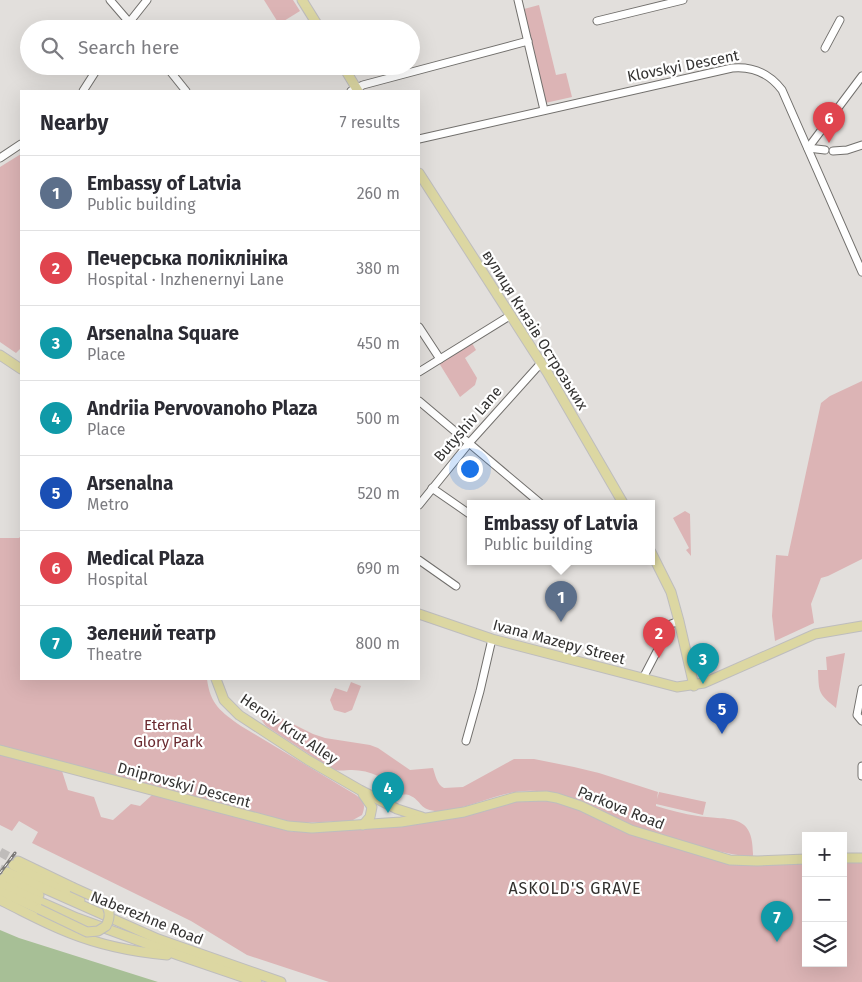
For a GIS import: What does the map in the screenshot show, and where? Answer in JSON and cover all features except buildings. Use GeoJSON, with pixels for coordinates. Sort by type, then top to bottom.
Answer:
{"type":"FeatureCollection","features":[{"type":"Feature","properties":{"kind":"main road"},"geometry":{"type":"LineString","coordinates":[[302,0],[314,20]]}},
{"type":"Feature","properties":{"kind":"main road"},"geometry":{"type":"LineString","coordinates":[[348,75],[355,90]]}},
{"type":"Feature","properties":{"kind":"main road","name":"вулиця Князів Острозьких"},"geometry":{"type":"LineString","coordinates":[[420,175],[541,362],[621,500]]}},
{"type":"Feature","properties":{"kind":"main road"},"geometry":{"type":"LineString","coordinates":[[0,355],[20,368]]}},
{"type":"Feature","properties":{"kind":"main road"},"geometry":{"type":"LineString","coordinates":[[655,560],[668,585],[680,621],[694,686],[715,679],[815,634],[862,626]]}},
{"type":"Feature","properties":{"kind":"main road","name":"Ivana Mazepy Street"},"geometry":{"type":"LineString","coordinates":[[420,614],[492,639],[677,687],[694,686]]}},
{"type":"Feature","properties":{"kind":"main road","name":"Heroiv Krut Alley"},"geometry":{"type":"LineString","coordinates":[[216,680],[224,700],[240,715],[308,760],[397,810],[427,818]]}},
{"type":"Feature","properties":{"kind":"main road","name":"Dniprovskyi Descent"},"geometry":{"type":"LineString","coordinates":[[0,750],[288,826],[312,828],[427,818]]}},
{"type":"Feature","properties":{"kind":"main road"},"geometry":{"type":"LineString","coordinates":[[360,790],[372,807],[370,816],[363,825]]}},
{"type":"Feature","properties":{"kind":"main road","name":"Parkova Road"},"geometry":{"type":"LineString","coordinates":[[427,818],[464,812],[516,797],[546,796],[581,806],[631,830],[730,860],[802,859]]}},
{"type":"Feature","properties":{"kind":"main road"},"geometry":{"type":"LineString","coordinates":[[847,858],[862,858]]}},
{"type":"Feature","properties":{"kind":"main road"},"geometry":{"type":"LineString","coordinates":[[0,892],[8,894],[87,932],[98,931],[106,926],[110,916],[103,901],[14,862],[105,917]]}},
{"type":"Feature","properties":{"kind":"main road","name":"Naberezhne Road"},"geometry":{"type":"LineString","coordinates":[[4,878],[158,939],[281,982]]}},
{"type":"Feature","properties":{"kind":"main road","name":"Naberezhne Road"},"geometry":{"type":"LineString","coordinates":[[4,878],[77,918],[178,956],[256,982]]}},
{"type":"Feature","properties":{"kind":"main road"},"geometry":{"type":"LineString","coordinates":[[0,900],[86,939],[158,954],[178,956]]}},
{"type":"Feature","properties":{"kind":"street"},"geometry":{"type":"LineString","coordinates":[[110,0],[127,20]]}},
{"type":"Feature","properties":{"kind":"street"},"geometry":{"type":"LineString","coordinates":[[131,20],[147,0]]}},
{"type":"Feature","properties":{"kind":"street"},"geometry":{"type":"LineString","coordinates":[[518,0],[544,110]]}},
{"type":"Feature","properties":{"kind":"street"},"geometry":{"type":"LineString","coordinates":[[597,21],[678,1]]}},
{"type":"Feature","properties":{"kind":"street"},"geometry":{"type":"LineString","coordinates":[[825,48],[840,20]]}},
{"type":"Feature","properties":{"kind":"street"},"geometry":{"type":"LineString","coordinates":[[420,70],[528,41]]}},
{"type":"Feature","properties":{"kind":"street","name":"Klovskyi Descent"},"geometry":{"type":"LineString","coordinates":[[420,140],[544,110],[740,67],[754,69],[767,75],[785,89],[808,148],[862,272]]}},
{"type":"Feature","properties":{"kind":"street"},"geometry":{"type":"LineString","coordinates":[[84,90],[93,75]]}},
{"type":"Feature","properties":{"kind":"street"},"geometry":{"type":"LineString","coordinates":[[173,75],[185,90]]}},
{"type":"Feature","properties":{"kind":"street"},"geometry":{"type":"LineString","coordinates":[[355,90],[363,85],[400,75]]}},
{"type":"Feature","properties":{"kind":"street"},"geometry":{"type":"LineString","coordinates":[[808,148],[862,76]]}},
{"type":"Feature","properties":{"kind":"street"},"geometry":{"type":"LineString","coordinates":[[0,158],[20,145]]}},
{"type":"Feature","properties":{"kind":"street"},"geometry":{"type":"LineString","coordinates":[[833,151],[847,150],[862,145]]}},
{"type":"Feature","properties":{"kind":"street"},"geometry":{"type":"LineString","coordinates":[[808,148],[825,150]]}},
{"type":"Feature","properties":{"kind":"street"},"geometry":{"type":"LineString","coordinates":[[420,371],[511,315]]}},
{"type":"Feature","properties":{"kind":"street"},"geometry":{"type":"LineString","coordinates":[[420,329],[440,359]]}},
{"type":"Feature","properties":{"kind":"street","name":"Butyshiv Lane"},"geometry":{"type":"LineString","coordinates":[[420,504],[469,443],[541,362]]}},
{"type":"Feature","properties":{"kind":"street"},"geometry":{"type":"LineString","coordinates":[[420,402],[536,500]]}},
{"type":"Feature","properties":{"kind":"street"},"geometry":{"type":"LineString","coordinates":[[432,488],[467,512]]}},
{"type":"Feature","properties":{"kind":"street"},"geometry":{"type":"LineString","coordinates":[[420,561],[456,586]]}},
{"type":"Feature","properties":{"kind":"street"},"geometry":{"type":"LineString","coordinates":[[643,678],[671,624],[680,621]]}},
{"type":"Feature","properties":{"kind":"street"},"geometry":{"type":"LineString","coordinates":[[466,740],[480,692],[492,639]]}},
{"type":"Feature","properties":{"kind":"street"},"geometry":{"type":"LineString","coordinates":[[862,689],[857,715],[862,721]]}},
{"type":"Feature","properties":{"kind":"street"},"geometry":{"type":"LineString","coordinates":[[862,766],[862,776]]}},
{"type":"Feature","properties":{"kind":"green space"},"geometry":{"type":"Polygon","coordinates":[[[264,0],[293,0],[300,11],[285,20],[276,20],[264,0]]]}},
{"type":"Feature","properties":{"kind":"green space"},"geometry":{"type":"Polygon","coordinates":[[[539,5],[556,75],[566,73],[572,97],[545,103],[524,9],[539,5]]]}},
{"type":"Feature","properties":{"kind":"green space"},"geometry":{"type":"Polygon","coordinates":[[[20,155],[20,349],[16,353],[0,342],[0,167],[20,155]]]}},
{"type":"Feature","properties":{"kind":"green space"},"geometry":{"type":"Polygon","coordinates":[[[472,343],[476,350],[465,358],[477,378],[475,385],[460,397],[439,363],[472,343]]]}},
{"type":"Feature","properties":{"kind":"green space"},"geometry":{"type":"Polygon","coordinates":[[[862,381],[862,559],[821,578],[811,604],[814,623],[775,641],[772,616],[776,555],[788,556],[821,403],[830,396],[862,381]]]}},
{"type":"Feature","properties":{"kind":"green space"},"geometry":{"type":"Polygon","coordinates":[[[685,511],[690,514],[691,556],[686,550],[689,548],[673,518],[685,511]]]}},
{"type":"Feature","properties":{"kind":"green space","name":"Eternal Glory Park"},"geometry":{"type":"Polygon","coordinates":[[[0,538],[19,538],[20,680],[207,680],[211,695],[222,712],[241,726],[356,795],[364,804],[362,815],[353,820],[346,821],[298,823],[256,814],[0,745],[0,538]]]}},
{"type":"Feature","properties":{"kind":"green space"},"geometry":{"type":"Polygon","coordinates":[[[845,653],[836,708],[821,692],[818,670],[827,670],[826,657],[845,653]]]}},
{"type":"Feature","properties":{"kind":"green space"},"geometry":{"type":"Polygon","coordinates":[[[351,682],[361,686],[352,710],[345,713],[334,710],[330,700],[335,688],[347,692],[351,682]]]}},
{"type":"Feature","properties":{"kind":"green space"},"geometry":{"type":"Polygon","coordinates":[[[257,714],[277,716],[325,738],[370,745],[378,748],[410,770],[433,768],[438,782],[444,788],[463,787],[514,759],[534,759],[599,773],[658,792],[657,799],[659,792],[706,802],[703,815],[656,804],[656,806],[687,814],[730,819],[738,822],[745,826],[749,832],[753,857],[732,854],[679,841],[637,828],[578,803],[544,792],[531,791],[505,794],[454,809],[429,810],[413,797],[396,793],[381,778],[369,772],[330,768],[266,726],[257,714]]]}},
{"type":"Feature","properties":{"kind":"green space"},"geometry":{"type":"Polygon","coordinates":[[[0,754],[62,771],[68,790],[94,797],[101,817],[113,820],[131,804],[140,806],[152,795],[293,832],[326,832],[444,820],[463,817],[517,801],[531,799],[557,802],[728,863],[802,863],[802,967],[847,967],[847,862],[862,861],[862,982],[329,982],[247,955],[191,921],[32,843],[38,832],[19,821],[12,831],[0,825],[0,754]]]}},
{"type":"Feature","properties":{"kind":"shaded area"},"geometry":{"type":"Polygon","coordinates":[[[0,930],[19,938],[158,982],[0,982],[0,930]]]}},
{"type":"Feature","properties":{"kind":"tunnel"},"geometry":{"type":"LineString","coordinates":[[0,852],[15,860]]}},
{"type":"Feature","properties":{"kind":"tunnel"},"geometry":{"type":"LineString","coordinates":[[0,869],[7,872]]}},
{"type":"Feature","properties":{"kind":"railway"},"geometry":{"type":"LineString","coordinates":[[0,873],[15,853]]}},
{"type":"Feature","properties":{"kind":"place","name":"Medical Plaza"},"geometry":{"type":"Point","coordinates":[829,143]}},
{"type":"Feature","properties":{"kind":"place","name":"Embassy of Latvia"},"geometry":{"type":"Point","coordinates":[561,622]}},
{"type":"Feature","properties":{"kind":"place","name":"Печерська поліклініка"},"geometry":{"type":"Point","coordinates":[659,658]}},
{"type":"Feature","properties":{"kind":"place","name":"Arsenalna Square"},"geometry":{"type":"Point","coordinates":[703,684]}},
{"type":"Feature","properties":{"kind":"place","name":"Arsenalna"},"geometry":{"type":"Point","coordinates":[722,734]}},
{"type":"Feature","properties":{"kind":"place","name":"Andriia Pervovanoho Plaza"},"geometry":{"type":"Point","coordinates":[388,813]}},
{"type":"Feature","properties":{"kind":"place","name":"Зелений театр"},"geometry":{"type":"Point","coordinates":[777,942]}},
{"type":"Feature","properties":{"kind":"district","name":"ASKOLD'S GRAVE"},"geometry":{"type":"Point","coordinates":[575,888]}}]}
